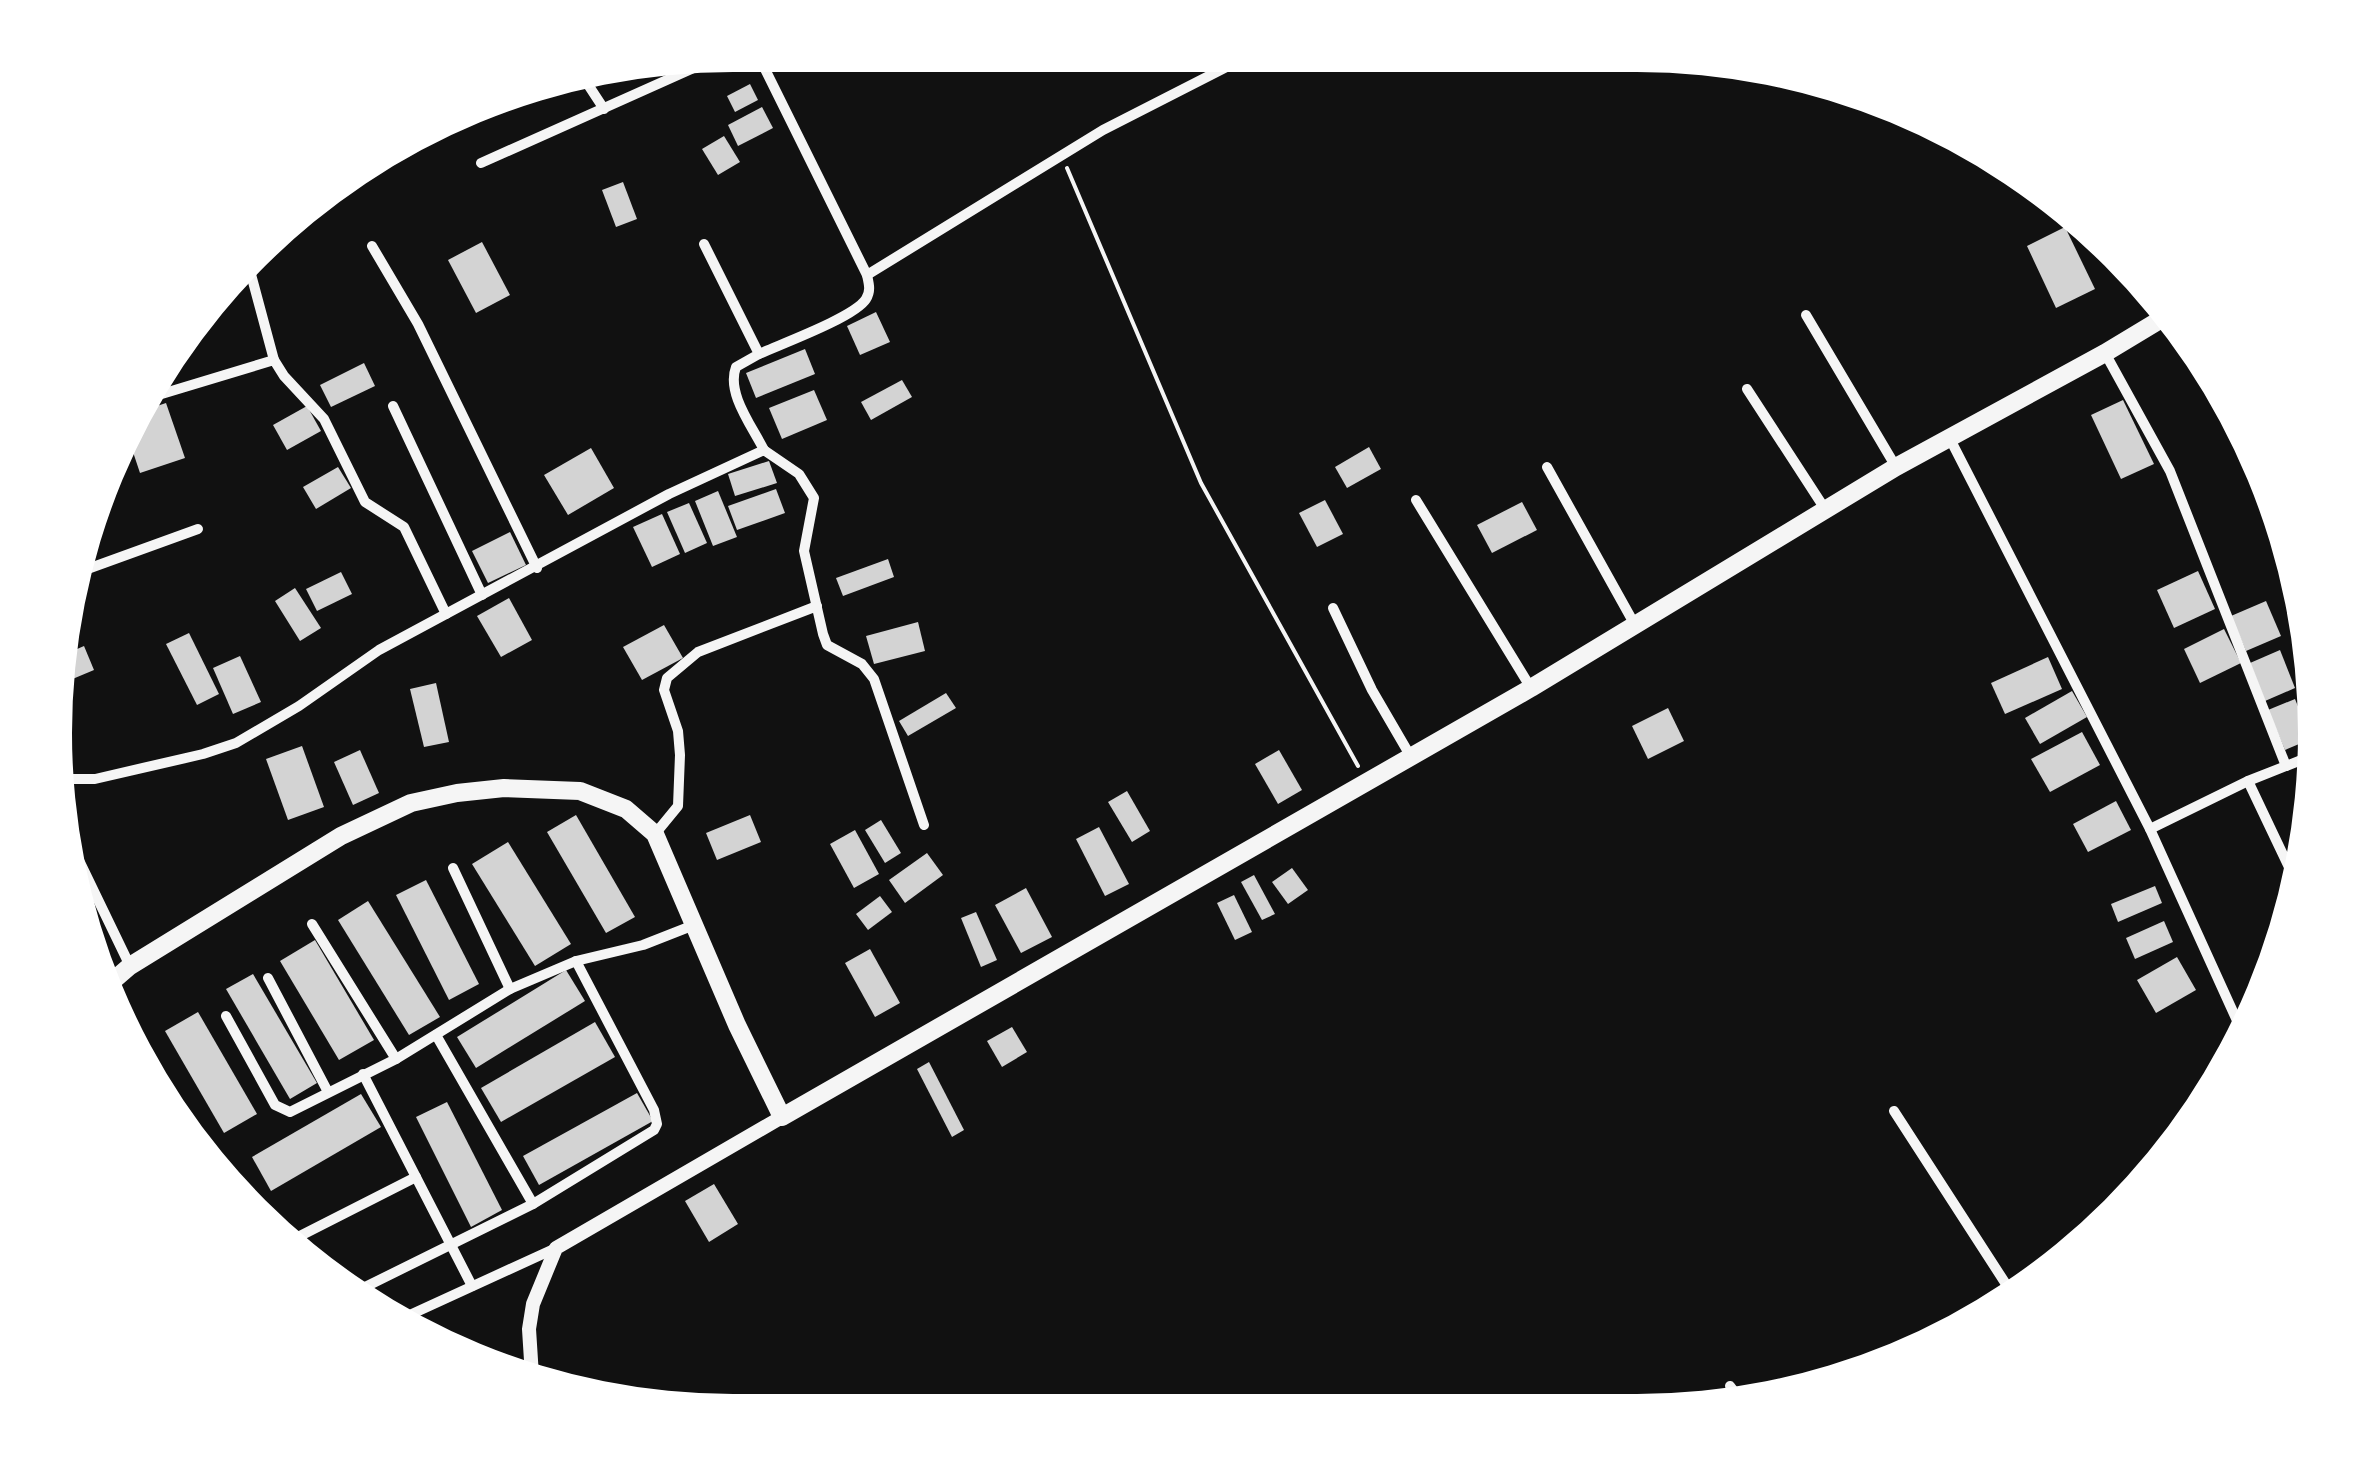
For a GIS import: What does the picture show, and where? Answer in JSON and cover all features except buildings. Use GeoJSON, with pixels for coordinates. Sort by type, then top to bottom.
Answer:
{"type":"FeatureCollection","features":[{"type":"Feature","properties":{"kind":"main road"},"geometry":{"type":"LineString","coordinates":[[119,975],[341,836],[411,803],[457,792],[504,788],[580,791],[626,809],[655,834],[782,1118],[1532,688],[1825,508],[2155,323]]}},
{"type":"Feature","properties":{"kind":"street"},"geometry":{"type":"LineString","coordinates":[[766,72],[867,275],[870,289],[862,304],[840,318],[759,354],[736,367],[732,376],[764,450],[799,474],[814,498],[804,550],[827,644],[862,664],[874,679],[924,825]]}},
{"type":"Feature","properties":{"kind":"street"},"geometry":{"type":"LineString","coordinates":[[867,275],[1061,155],[1218,72]]}},
{"type":"Feature","properties":{"kind":"street"},"geometry":{"type":"LineString","coordinates":[[481,163],[678,75]]}},
{"type":"Feature","properties":{"kind":"street"},"geometry":{"type":"LineString","coordinates":[[591,88],[604,108]]}},
{"type":"Feature","properties":{"kind":"street"},"geometry":{"type":"LineString","coordinates":[[704,244],[759,354]]}},
{"type":"Feature","properties":{"kind":"street"},"geometry":{"type":"LineString","coordinates":[[372,246],[418,324],[536,568]]}},
{"type":"Feature","properties":{"kind":"street"},"geometry":{"type":"LineString","coordinates":[[253,281],[274,360],[324,419],[365,502],[404,527],[446,614]]}},
{"type":"Feature","properties":{"kind":"street"},"geometry":{"type":"LineString","coordinates":[[1806,315],[1896,467]]}},
{"type":"Feature","properties":{"kind":"street"},"geometry":{"type":"LineString","coordinates":[[2106,353],[2170,470],[2286,766]]}},
{"type":"Feature","properties":{"kind":"street"},"geometry":{"type":"LineString","coordinates":[[168,392],[274,360]]}},
{"type":"Feature","properties":{"kind":"street"},"geometry":{"type":"LineString","coordinates":[[1747,389],[1825,508]]}},
{"type":"Feature","properties":{"kind":"street"},"geometry":{"type":"LineString","coordinates":[[392,406],[482,595]]}},
{"type":"Feature","properties":{"kind":"street"},"geometry":{"type":"LineString","coordinates":[[1949,437],[2150,828],[2235,1015]]}},
{"type":"Feature","properties":{"kind":"street"},"geometry":{"type":"LineString","coordinates":[[74,779],[94,778],[236,743],[299,706],[379,650],[669,494],[764,450]]}},
{"type":"Feature","properties":{"kind":"street"},"geometry":{"type":"LineString","coordinates":[[1547,468],[1636,626]]}},
{"type":"Feature","properties":{"kind":"street"},"geometry":{"type":"LineString","coordinates":[[1416,500],[1532,688]]}},
{"type":"Feature","properties":{"kind":"street"},"geometry":{"type":"LineString","coordinates":[[94,568],[198,529]]}},
{"type":"Feature","properties":{"kind":"street"},"geometry":{"type":"LineString","coordinates":[[655,834],[678,806],[678,731],[664,690],[667,678],[698,652],[817,606]]}},
{"type":"Feature","properties":{"kind":"street"},"geometry":{"type":"LineString","coordinates":[[1333,608],[1372,690],[1412,757]]}},
{"type":"Feature","properties":{"kind":"street"},"geometry":{"type":"LineString","coordinates":[[2150,828],[2297,762]]}},
{"type":"Feature","properties":{"kind":"street"},"geometry":{"type":"LineString","coordinates":[[2248,781],[2286,861]]}},
{"type":"Feature","properties":{"kind":"street"},"geometry":{"type":"LineString","coordinates":[[452,868],[510,989]]}},
{"type":"Feature","properties":{"kind":"street"},"geometry":{"type":"LineString","coordinates":[[90,886],[130,966]]}},
{"type":"Feature","properties":{"kind":"street"},"geometry":{"type":"LineString","coordinates":[[312,924],[396,1058]]}},
{"type":"Feature","properties":{"kind":"street"},"geometry":{"type":"LineString","coordinates":[[226,1016],[279,1109],[296,1110],[396,1058],[510,989],[576,961],[644,945],[694,926]]}},
{"type":"Feature","properties":{"kind":"street"},"geometry":{"type":"LineString","coordinates":[[370,1285],[533,1204],[649,1134],[658,1124],[576,961]]}},
{"type":"Feature","properties":{"kind":"street"},"geometry":{"type":"LineString","coordinates":[[268,978],[328,1092]]}},
{"type":"Feature","properties":{"kind":"street"},"geometry":{"type":"LineString","coordinates":[[436,1034],[533,1204]]}},
{"type":"Feature","properties":{"kind":"street"},"geometry":{"type":"LineString","coordinates":[[364,1074],[472,1286]]}},
{"type":"Feature","properties":{"kind":"street"},"geometry":{"type":"LineString","coordinates":[[1894,1111],[2005,1283]]}},
{"type":"Feature","properties":{"kind":"street"},"geometry":{"type":"LineString","coordinates":[[415,1312],[556,1248],[782,1118]]}},
{"type":"Feature","properties":{"kind":"street"},"geometry":{"type":"LineString","coordinates":[[303,1234],[416,1177]]}},
{"type":"Feature","properties":{"kind":"street"},"geometry":{"type":"LineString","coordinates":[[531,1362],[529,1329],[533,1304],[556,1248]]}},
{"type":"Feature","properties":{"kind":"path"},"geometry":{"type":"LineString","coordinates":[[1061,155],[1201,483],[1368,783]]}}]}
